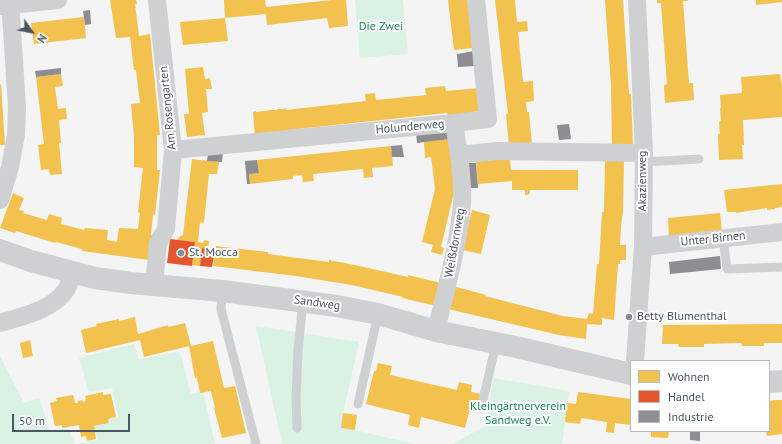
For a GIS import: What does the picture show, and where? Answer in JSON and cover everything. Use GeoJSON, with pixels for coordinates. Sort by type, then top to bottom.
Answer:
{"type":"FeatureCollection","features":[{"type":"Feature","properties":{"kind":"street"},"geometry":{"type":"LineString","coordinates":[[0,200],[10,168],[16,135],[17,106],[7,4],[58,0]]}},
{"type":"Feature","properties":{"kind":"street","name":"Am Rosengarten"},"geometry":{"type":"LineString","coordinates":[[154,285],[158,243],[166,229],[173,150],[157,0]]}},
{"type":"Feature","properties":{"kind":"street"},"geometry":{"type":"LineString","coordinates":[[454,123],[488,119],[476,0]]}},
{"type":"Feature","properties":{"kind":"street","name":"Akazienweg"},"geometry":{"type":"LineString","coordinates":[[635,360],[643,247],[644,158],[636,0]]}},
{"type":"Feature","properties":{"kind":"street","name":"Holunderweg"},"geometry":{"type":"LineString","coordinates":[[173,150],[454,123],[459,155]]}},
{"type":"Feature","properties":{"kind":"street"},"geometry":{"type":"LineString","coordinates":[[459,155],[497,151],[644,158]]}},
{"type":"Feature","properties":{"kind":"street","name":"Weißdornweg"},"geometry":{"type":"LineString","coordinates":[[436,331],[456,249],[462,204],[462,178],[459,155]]}},
{"type":"Feature","properties":{"kind":"street","name":"Unter Birnen"},"geometry":{"type":"LineString","coordinates":[[643,247],[782,232]]}},
{"type":"Feature","properties":{"kind":"street","name":"Sandweg"},"geometry":{"type":"LineString","coordinates":[[0,250],[31,261],[74,273],[131,283],[222,291],[304,301],[378,314],[436,331],[630,374]]}},
{"type":"Feature","properties":{"kind":"street"},"geometry":{"type":"LineString","coordinates":[[0,323],[42,310],[66,290],[74,273]]}},
{"type":"Feature","properties":{"kind":"street"},"geometry":{"type":"LineString","coordinates":[[770,382],[782,381]]}},
{"type":"Feature","properties":{"kind":"lane"},"geometry":{"type":"LineString","coordinates":[[644,158],[699,159]]}},
{"type":"Feature","properties":{"kind":"lane"},"geometry":{"type":"LineString","coordinates":[[723,238],[727,269],[782,267]]}},
{"type":"Feature","properties":{"kind":"lane"},"geometry":{"type":"LineString","coordinates":[[222,291],[222,309],[256,444]]}},
{"type":"Feature","properties":{"kind":"lane"},"geometry":{"type":"LineString","coordinates":[[297,428],[296,398],[298,357],[304,301]]}},
{"type":"Feature","properties":{"kind":"lane"},"geometry":{"type":"LineString","coordinates":[[358,404],[378,314]]}},
{"type":"Feature","properties":{"kind":"lane"},"geometry":{"type":"LineString","coordinates":[[482,404],[496,344]]}},
{"type":"Feature","properties":{"kind":"green space","name":"Die Zwei"},"geometry":{"type":"Polygon","coordinates":[[[355,0],[403,0],[408,54],[360,58],[355,0]]]}},
{"type":"Feature","properties":{"kind":"green space"},"geometry":{"type":"Polygon","coordinates":[[[256,326],[359,342],[341,428],[415,444],[282,444],[256,326]]]}},
{"type":"Feature","properties":{"kind":"green space"},"geometry":{"type":"Polygon","coordinates":[[[134,344],[139,359],[180,352],[191,394],[203,391],[215,444],[78,444],[97,440],[94,427],[110,423],[109,420],[118,417],[112,388],[89,392],[79,358],[134,344]]]}},
{"type":"Feature","properties":{"kind":"green space"},"geometry":{"type":"Polygon","coordinates":[[[0,356],[24,403],[39,398],[50,431],[68,428],[75,444],[0,444],[0,356]]]}},
{"type":"Feature","properties":{"kind":"green space","name":"Kleingärtnerverein Sandweg e.V."},"geometry":{"type":"Polygon","coordinates":[[[494,378],[569,391],[562,444],[453,444],[483,427],[494,378]]]}},
{"type":"Feature","properties":{"kind":"building: Wohnen"},"geometry":{"type":"Polygon","coordinates":[[[110,0],[136,0],[137,4],[135,4],[139,36],[150,34],[160,135],[157,135],[157,170],[160,170],[155,215],[153,214],[151,235],[153,236],[149,260],[82,251],[82,249],[0,228],[13,193],[24,198],[19,210],[24,211],[23,213],[47,220],[49,214],[62,218],[61,224],[84,230],[85,228],[108,230],[107,240],[117,242],[119,228],[138,229],[140,213],[138,212],[143,168],[134,167],[134,137],[131,104],[140,103],[136,70],[134,70],[130,37],[116,38],[110,0]]]}},
{"type":"Feature","properties":{"kind":"building: Wohnen"},"geometry":{"type":"Polygon","coordinates":[[[224,0],[265,0],[266,7],[332,0],[346,0],[348,26],[329,28],[327,18],[267,25],[266,14],[225,18],[224,0]]]}},
{"type":"Feature","properties":{"kind":"building: Wohnen"},"geometry":{"type":"Polygon","coordinates":[[[448,0],[468,0],[473,48],[454,50],[448,0]]]}},
{"type":"Feature","properties":{"kind":"building: Wohnen"},"geometry":{"type":"Polygon","coordinates":[[[495,0],[515,0],[517,22],[527,21],[528,31],[518,32],[523,82],[533,81],[534,101],[526,102],[527,112],[529,112],[532,145],[509,146],[506,114],[508,114],[495,0]]]}},
{"type":"Feature","properties":{"kind":"building: Wohnen"},"geometry":{"type":"Polygon","coordinates":[[[605,0],[623,0],[629,94],[631,94],[633,146],[612,146],[611,85],[605,0]]]}},
{"type":"Feature","properties":{"kind":"building: Wohnen"},"geometry":{"type":"Polygon","coordinates":[[[657,0],[688,0],[683,1],[689,83],[693,83],[694,100],[665,103],[664,85],[667,84],[661,3],[657,3],[657,0]]]}},
{"type":"Feature","properties":{"kind":"building: Wohnen"},"geometry":{"type":"Polygon","coordinates":[[[756,0],[782,0],[782,2],[756,5],[756,0]]]}},
{"type":"Feature","properties":{"kind":"building: Wohnen"},"geometry":{"type":"Polygon","coordinates":[[[84,17],[86,38],[34,44],[31,23],[84,17]]]}},
{"type":"Feature","properties":{"kind":"building: Wohnen"},"geometry":{"type":"Polygon","coordinates":[[[225,18],[228,41],[183,45],[180,22],[225,18]]]}},
{"type":"Feature","properties":{"kind":"building: Wohnen"},"geometry":{"type":"Polygon","coordinates":[[[203,67],[205,79],[210,78],[212,89],[206,89],[208,112],[202,113],[205,135],[187,137],[184,114],[189,114],[185,69],[203,67]]]}},
{"type":"Feature","properties":{"kind":"building: Wohnen"},"geometry":{"type":"Polygon","coordinates":[[[61,74],[63,86],[55,87],[58,109],[66,108],[67,119],[59,120],[61,143],[59,143],[62,174],[50,175],[49,169],[41,170],[38,145],[44,144],[36,77],[61,74]]]}},
{"type":"Feature","properties":{"kind":"building: Wohnen"},"geometry":{"type":"Polygon","coordinates":[[[780,74],[782,86],[782,117],[743,120],[743,159],[719,160],[718,134],[720,134],[719,122],[721,121],[720,95],[742,93],[741,77],[780,74]]]}},
{"type":"Feature","properties":{"kind":"building: Wohnen"},"geometry":{"type":"Polygon","coordinates":[[[1,84],[5,145],[0,145],[1,84]]]}},
{"type":"Feature","properties":{"kind":"building: Wohnen"},"geometry":{"type":"Polygon","coordinates":[[[445,86],[446,91],[479,88],[481,111],[448,116],[447,113],[288,130],[255,136],[253,112],[256,111],[286,108],[286,110],[366,101],[365,94],[375,93],[376,100],[426,95],[425,88],[445,86]]]}},
{"type":"Feature","properties":{"kind":"building: Wohnen"},"geometry":{"type":"Polygon","coordinates":[[[451,138],[455,188],[441,247],[444,248],[442,255],[431,252],[433,245],[422,242],[435,189],[431,157],[425,158],[424,142],[451,138]]]}},
{"type":"Feature","properties":{"kind":"building: Wohnen"},"geometry":{"type":"Polygon","coordinates":[[[391,146],[393,166],[372,168],[373,177],[364,178],[363,169],[313,174],[314,181],[303,182],[302,175],[293,176],[293,179],[250,184],[249,174],[259,173],[257,160],[391,146]]]}},
{"type":"Feature","properties":{"kind":"building: Wohnen"},"geometry":{"type":"Polygon","coordinates":[[[192,159],[219,162],[217,174],[209,174],[204,223],[200,222],[198,242],[203,243],[204,240],[209,241],[208,249],[202,248],[200,266],[192,265],[195,242],[177,240],[183,235],[192,159]]]}},
{"type":"Feature","properties":{"kind":"building: Wohnen"},"geometry":{"type":"Polygon","coordinates":[[[510,159],[511,170],[578,170],[578,190],[530,190],[528,195],[525,195],[525,190],[512,190],[512,181],[478,184],[476,161],[510,159]]]}},
{"type":"Feature","properties":{"kind":"building: Wohnen"},"geometry":{"type":"Polygon","coordinates":[[[605,159],[624,159],[623,212],[620,245],[626,245],[626,260],[620,260],[620,264],[618,264],[614,320],[602,318],[602,325],[587,324],[586,339],[559,335],[448,309],[453,286],[486,295],[485,296],[563,316],[587,319],[589,313],[593,314],[597,264],[599,264],[602,212],[604,212],[605,159]]]}},
{"type":"Feature","properties":{"kind":"building: Wohnen"},"geometry":{"type":"Polygon","coordinates":[[[782,184],[782,207],[736,213],[727,212],[724,190],[782,184]]]}},
{"type":"Feature","properties":{"kind":"building: Wohnen"},"geometry":{"type":"Polygon","coordinates":[[[472,210],[490,215],[481,254],[462,250],[472,210]]]}},
{"type":"Feature","properties":{"kind":"building: Wohnen"},"geometry":{"type":"Polygon","coordinates":[[[720,213],[722,231],[669,238],[668,218],[720,213]]]}},
{"type":"Feature","properties":{"kind":"building: Wohnen"},"geometry":{"type":"Polygon","coordinates":[[[215,246],[268,252],[268,254],[329,262],[329,260],[441,283],[436,306],[352,285],[296,276],[213,266],[215,246]]]}},
{"type":"Feature","properties":{"kind":"building: Wohnen"},"geometry":{"type":"Polygon","coordinates":[[[135,317],[138,334],[168,325],[168,327],[185,323],[191,346],[213,341],[224,388],[235,386],[246,433],[222,438],[211,391],[200,393],[197,378],[195,378],[189,346],[144,357],[140,340],[86,353],[81,330],[97,326],[96,324],[135,317]]]}},
{"type":"Feature","properties":{"kind":"building: Wohnen"},"geometry":{"type":"Polygon","coordinates":[[[782,324],[782,343],[764,343],[764,346],[742,346],[741,343],[704,344],[704,347],[679,347],[678,344],[662,344],[663,325],[782,324]]]}},
{"type":"Feature","properties":{"kind":"building: Wohnen"},"geometry":{"type":"Polygon","coordinates":[[[30,340],[33,356],[23,358],[20,343],[30,340]]]}},
{"type":"Feature","properties":{"kind":"building: Wohnen"},"geometry":{"type":"Polygon","coordinates":[[[378,363],[392,366],[390,375],[457,390],[459,382],[472,385],[471,392],[481,394],[477,410],[470,408],[465,428],[421,417],[419,428],[408,425],[410,415],[366,404],[374,371],[376,371],[378,363]]]}},
{"type":"Feature","properties":{"kind":"building: Wohnen"},"geometry":{"type":"Polygon","coordinates":[[[103,392],[103,395],[111,394],[116,417],[108,419],[109,423],[94,426],[96,439],[87,441],[86,436],[81,437],[79,425],[62,428],[62,425],[55,426],[50,403],[57,401],[56,398],[73,395],[75,403],[78,403],[78,401],[82,400],[83,402],[86,401],[85,396],[103,392]]]}},
{"type":"Feature","properties":{"kind":"building: Wohnen"},"geometry":{"type":"Polygon","coordinates":[[[578,392],[630,399],[630,425],[615,423],[614,433],[606,432],[607,422],[581,418],[580,424],[565,422],[567,403],[576,404],[578,392]]]}},
{"type":"Feature","properties":{"kind":"building: Wohnen"},"geometry":{"type":"Polygon","coordinates":[[[782,400],[782,434],[767,436],[766,432],[770,432],[770,401],[782,400]]]}},
{"type":"Feature","properties":{"kind":"building: Wohnen"},"geometry":{"type":"Polygon","coordinates":[[[343,413],[357,415],[355,430],[341,428],[343,413]]]}},
{"type":"Feature","properties":{"kind":"building: Wohnen"},"geometry":{"type":"Polygon","coordinates":[[[651,432],[669,432],[668,438],[651,437],[651,432]]]}},
{"type":"Feature","properties":{"kind":"building: Handel","name":"St. Mocca"},"geometry":{"type":"Polygon","coordinates":[[[170,239],[195,242],[192,266],[167,263],[170,239]]]}},
{"type":"Feature","properties":{"kind":"building: Handel"},"geometry":{"type":"Polygon","coordinates":[[[202,248],[215,250],[212,267],[200,266],[202,248]]]}},
{"type":"Feature","properties":{"kind":"building: Industrie"},"geometry":{"type":"Polygon","coordinates":[[[90,10],[91,24],[85,25],[83,11],[90,10]]]}},
{"type":"Feature","properties":{"kind":"building: Industrie"},"geometry":{"type":"Polygon","coordinates":[[[475,51],[475,66],[458,67],[457,54],[475,51]]]}},
{"type":"Feature","properties":{"kind":"building: Industrie"},"geometry":{"type":"Polygon","coordinates":[[[61,68],[61,74],[36,77],[35,71],[61,68]]]}},
{"type":"Feature","properties":{"kind":"building: Industrie"},"geometry":{"type":"Polygon","coordinates":[[[569,124],[571,139],[559,140],[557,125],[569,124]]]}},
{"type":"Feature","properties":{"kind":"building: Industrie"},"geometry":{"type":"Polygon","coordinates":[[[448,127],[449,139],[417,143],[416,131],[448,127]]]}},
{"type":"Feature","properties":{"kind":"building: Industrie"},"geometry":{"type":"Polygon","coordinates":[[[402,145],[404,157],[392,157],[391,146],[402,145]]]}},
{"type":"Feature","properties":{"kind":"building: Industrie"},"geometry":{"type":"Polygon","coordinates":[[[223,152],[222,162],[207,161],[208,153],[223,152]]]}},
{"type":"Feature","properties":{"kind":"building: Industrie"},"geometry":{"type":"Polygon","coordinates":[[[257,160],[259,173],[249,174],[250,184],[247,184],[245,161],[257,160]]]}},
{"type":"Feature","properties":{"kind":"building: Industrie"},"geometry":{"type":"Polygon","coordinates":[[[468,163],[476,163],[478,188],[470,188],[468,163]]]}},
{"type":"Feature","properties":{"kind":"building: Industrie"},"geometry":{"type":"Polygon","coordinates":[[[720,256],[721,269],[670,274],[669,262],[720,256]]]}},
{"type":"Feature","properties":{"kind":"building: Industrie"},"geometry":{"type":"Polygon","coordinates":[[[690,432],[700,432],[700,441],[690,440],[690,432]]]}},
{"type":"Feature","properties":{"kind":"place","name":"St. Mocca"},"geometry":{"type":"Point","coordinates":[181,253]}},
{"type":"Feature","properties":{"kind":"place","name":"Betty Blumenthal"},"geometry":{"type":"Point","coordinates":[629,317]}}]}
